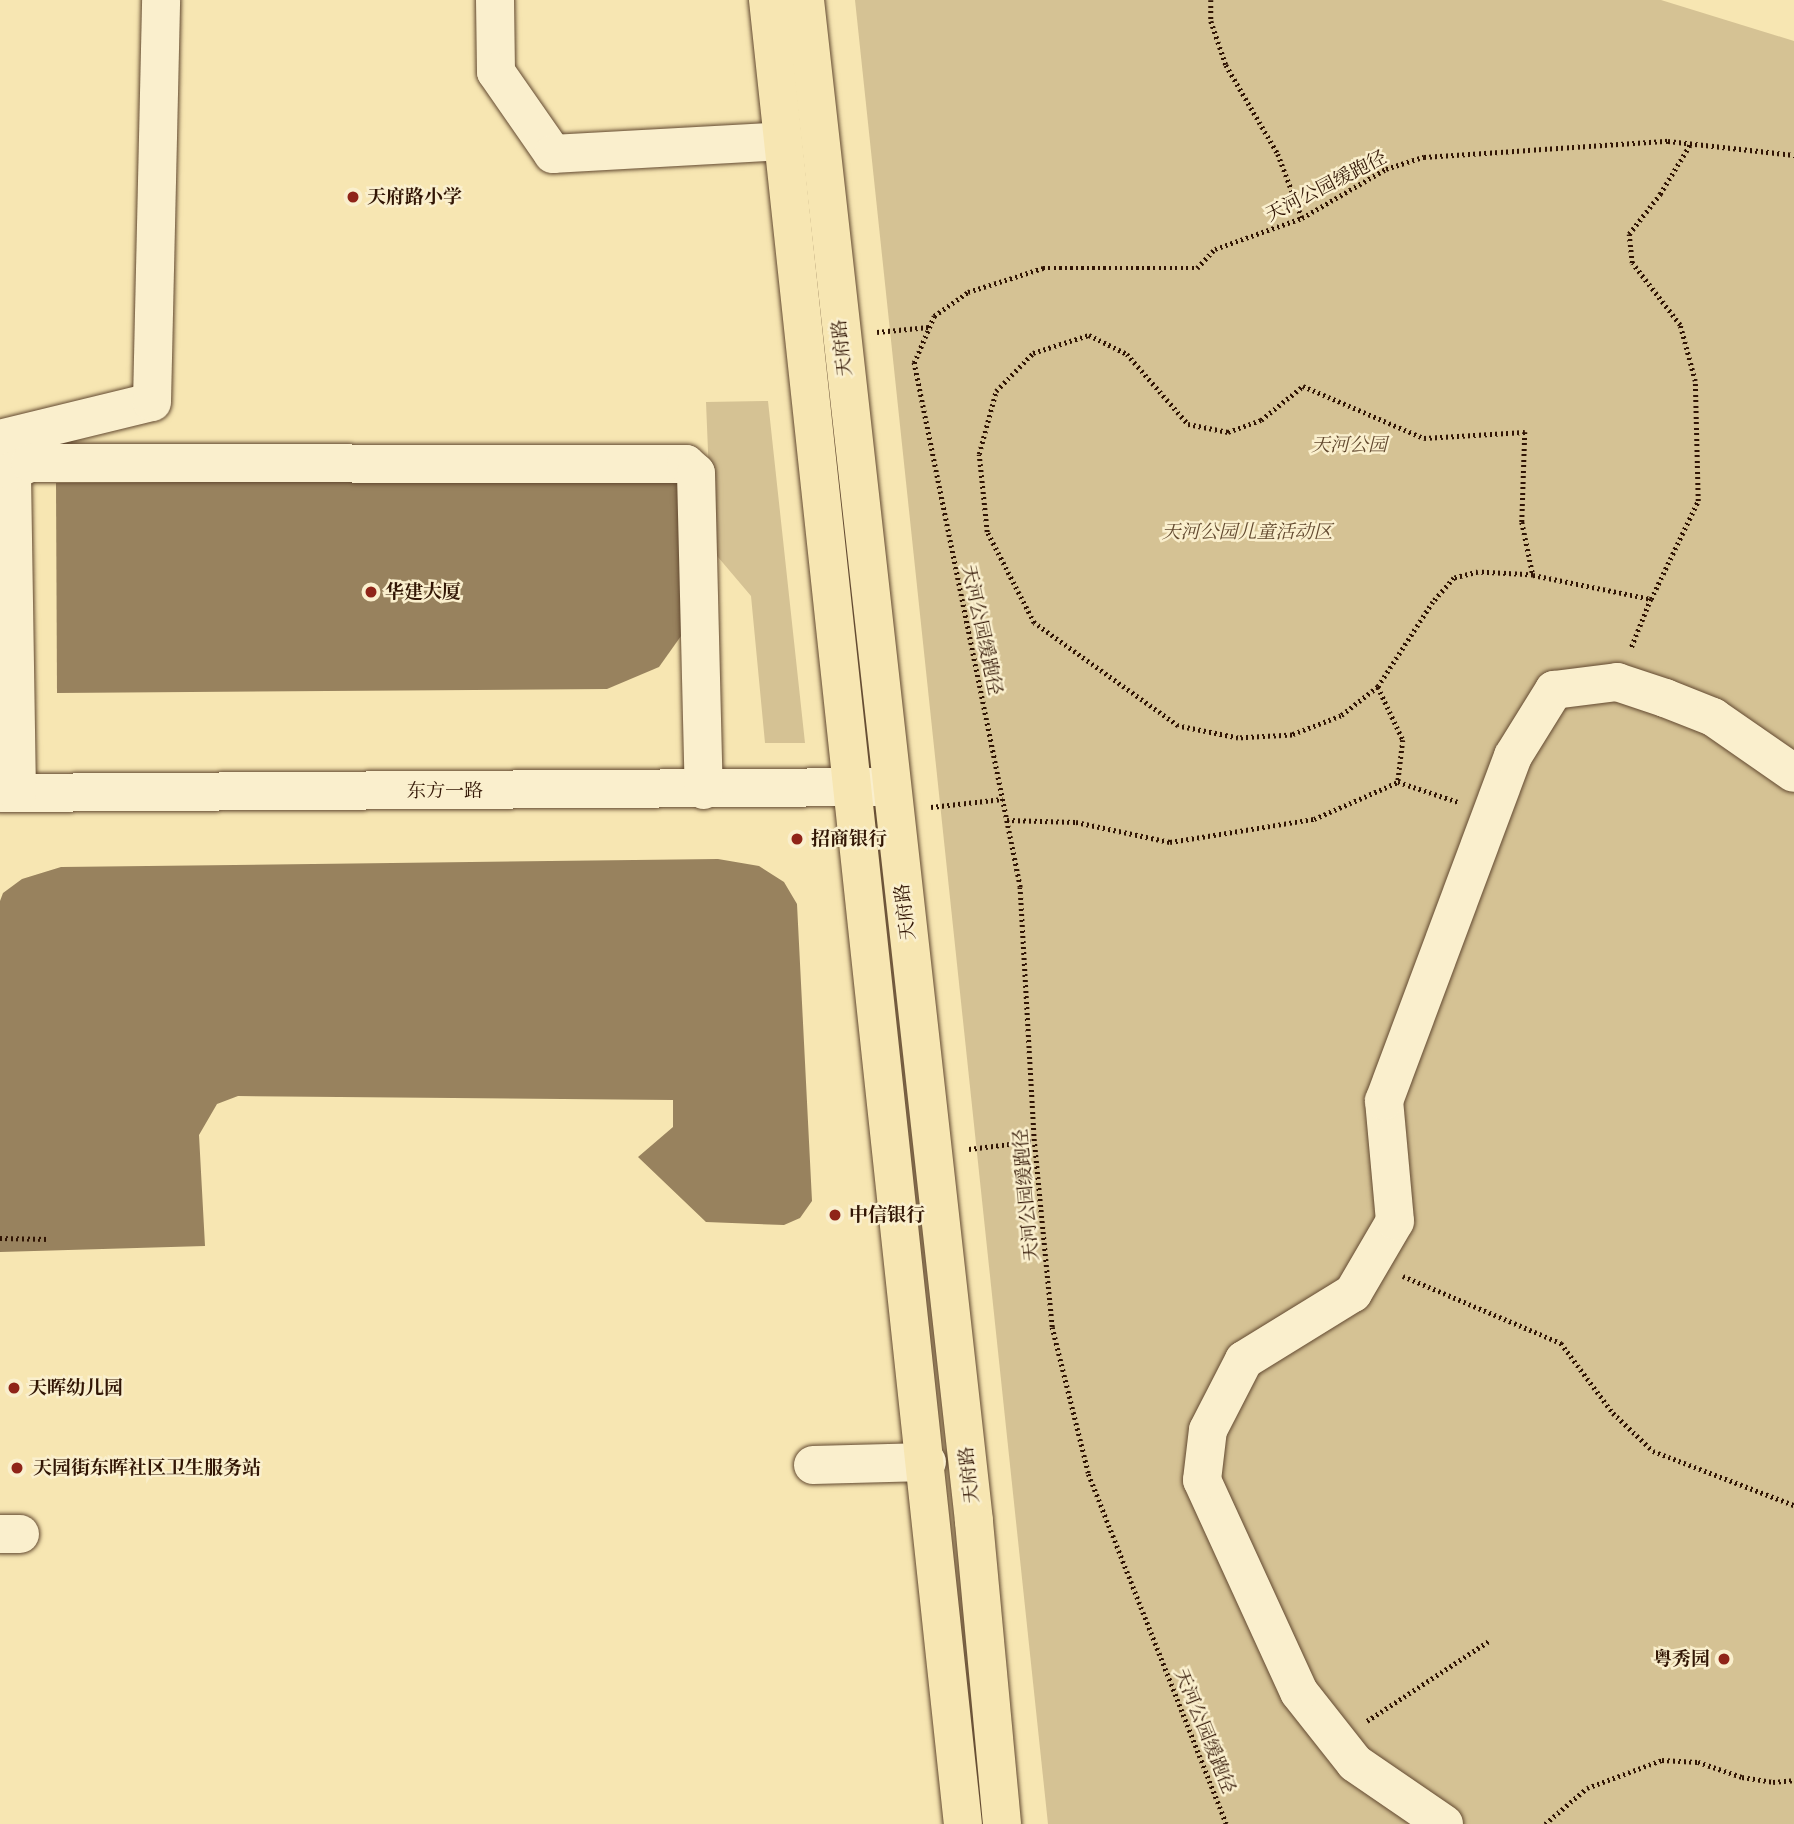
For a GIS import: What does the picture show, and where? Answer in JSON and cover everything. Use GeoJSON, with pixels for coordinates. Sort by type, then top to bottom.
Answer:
{"type":"FeatureCollection","features":[{"type":"Feature","properties":{"kind":"main road","name":"天府路"},"geometry":{"type":"LineString","coordinates":[[768,0],[851,789],[927,1462],[963,1824]]}},
{"type":"Feature","properties":{"kind":"main road","name":"天府路"},"geometry":{"type":"LineString","coordinates":[[805,0],[972,1508],[1002,1824]]}},
{"type":"Feature","properties":{"kind":"street"},"geometry":{"type":"LineString","coordinates":[[0,439],[152,402],[162,0]]}},
{"type":"Feature","properties":{"kind":"street"},"geometry":{"type":"LineString","coordinates":[[495,0],[496,72],[553,154],[783,141]]}},
{"type":"Feature","properties":{"kind":"street"},"geometry":{"type":"LineString","coordinates":[[8,793],[12,471],[30,463],[685,464],[696,473],[704,790]]}},
{"type":"Feature","properties":{"kind":"street"},"geometry":{"type":"LineString","coordinates":[[1444,1824],[1354,1763],[1299,1692],[1202,1480],[1208,1430],[1244,1360],[1353,1293],[1395,1220],[1384,1101],[1513,756],[1554,690],[1617,682],[1713,717],[1794,773]]}},
{"type":"Feature","properties":{"kind":"street","name":"东方一路"},"geometry":{"type":"LineString","coordinates":[[8,793],[851,789],[892,799]]}},
{"type":"Feature","properties":{"kind":"street"},"geometry":{"type":"LineString","coordinates":[[813,1465],[927,1462]]}},
{"type":"Feature","properties":{"kind":"path"},"geometry":{"type":"LineString","coordinates":[[1211,0],[1211,21],[1226,65],[1278,154],[1302,218]]}},
{"type":"Feature","properties":{"kind":"path","name":"天河公园缓跑径"},"geometry":{"type":"LineString","coordinates":[[1226,1824],[1088,1473],[1052,1328],[1034,1141],[1020,887],[914,363],[934,316],[968,292],[1043,268],[1197,268],[1216,249],[1302,218],[1385,169],[1423,157],[1668,141],[1794,155]]}},
{"type":"Feature","properties":{"kind":"path"},"geometry":{"type":"LineString","coordinates":[[1617,682],[1651,599],[1698,501],[1695,382],[1680,325],[1632,263],[1629,234],[1660,194],[1691,143]]}},
{"type":"Feature","properties":{"kind":"path"},"geometry":{"type":"LineString","coordinates":[[841,335],[929,327]]}},
{"type":"Feature","properties":{"kind":"path"},"geometry":{"type":"LineString","coordinates":[[1533,575],[1522,522],[1525,432],[1424,438],[1303,386],[1261,420],[1228,432],[1188,424],[1127,354],[1089,335],[1033,353],[996,391],[979,454],[987,532],[1034,623],[1178,726],[1238,738],[1292,735],[1341,716],[1378,687],[1433,602],[1454,578],[1478,572],[1533,575],[1651,599]]}},
{"type":"Feature","properties":{"kind":"path"},"geometry":{"type":"LineString","coordinates":[[1378,687],[1403,740],[1398,782]]}},
{"type":"Feature","properties":{"kind":"path"},"geometry":{"type":"LineString","coordinates":[[1007,820],[1076,821],[1170,842],[1314,819],[1398,782],[1493,813]]}},
{"type":"Feature","properties":{"kind":"path"},"geometry":{"type":"LineString","coordinates":[[892,799],[1003,799]]}},
{"type":"Feature","properties":{"kind":"path"},"geometry":{"type":"LineString","coordinates":[[990,1146],[1034,1141]]}},
{"type":"Feature","properties":{"kind":"path"},"geometry":{"type":"LineString","coordinates":[[0,1238],[49,1239]]}},
{"type":"Feature","properties":{"kind":"path"},"geometry":{"type":"LineString","coordinates":[[1371,1262],[1561,1343],[1613,1413],[1653,1451],[1794,1505]]}},
{"type":"Feature","properties":{"kind":"path"},"geometry":{"type":"LineString","coordinates":[[1337,1740],[1489,1641]]}},
{"type":"Feature","properties":{"kind":"path"},"geometry":{"type":"LineString","coordinates":[[1545,1824],[1587,1788],[1662,1760],[1698,1762],[1742,1777],[1773,1782],[1794,1780]]}},
{"type":"Feature","properties":{"kind":"green space","name":"天河公园"},"geometry":{"type":"Polygon","coordinates":[[[855,0],[1661,0],[1794,41],[1794,1824],[1048,1824],[855,0]]]}},
{"type":"Feature","properties":{"kind":"green space"},"geometry":{"type":"Polygon","coordinates":[[[768,401],[805,743],[765,743],[751,596],[712,550],[706,402],[768,401]]]}},
{"type":"Feature","properties":{"kind":"building","name":"华建大厦"},"geometry":{"type":"Polygon","coordinates":[[[685,478],[686,629],[659,667],[607,689],[57,693],[56,483],[685,478]]]}},
{"type":"Feature","properties":{"kind":"building"},"geometry":{"type":"Polygon","coordinates":[[[718,859],[759,866],[784,882],[797,904],[812,1201],[800,1218],[784,1225],[706,1222],[638,1157],[673,1127],[673,1100],[238,1096],[217,1104],[199,1135],[205,1246],[0,1252],[0,901],[3,893],[22,879],[61,867],[718,859]]]}},
{"type":"Feature","properties":{"kind":"place","name":"天府路小学"},"geometry":{"type":"Point","coordinates":[353,197]}},
{"type":"Feature","properties":{"kind":"place","name":"华建大厦"},"geometry":{"type":"Point","coordinates":[371,592]}},
{"type":"Feature","properties":{"kind":"place","name":"招商银行"},"geometry":{"type":"Point","coordinates":[797,839]}},
{"type":"Feature","properties":{"kind":"place","name":"中信银行"},"geometry":{"type":"Point","coordinates":[835,1215]}},
{"type":"Feature","properties":{"kind":"place","name":"天晖幼儿园"},"geometry":{"type":"Point","coordinates":[14,1388]}},
{"type":"Feature","properties":{"kind":"place","name":"天园街东晖社区卫生服务站"},"geometry":{"type":"Point","coordinates":[17,1468]}},
{"type":"Feature","properties":{"kind":"place","name":"粤秀园"},"geometry":{"type":"Point","coordinates":[1724,1659]}},
{"type":"Feature","properties":{"kind":"park label","name":"天河公园儿童活动区"},"geometry":{"type":"Point","coordinates":[1247,532]}}]}
